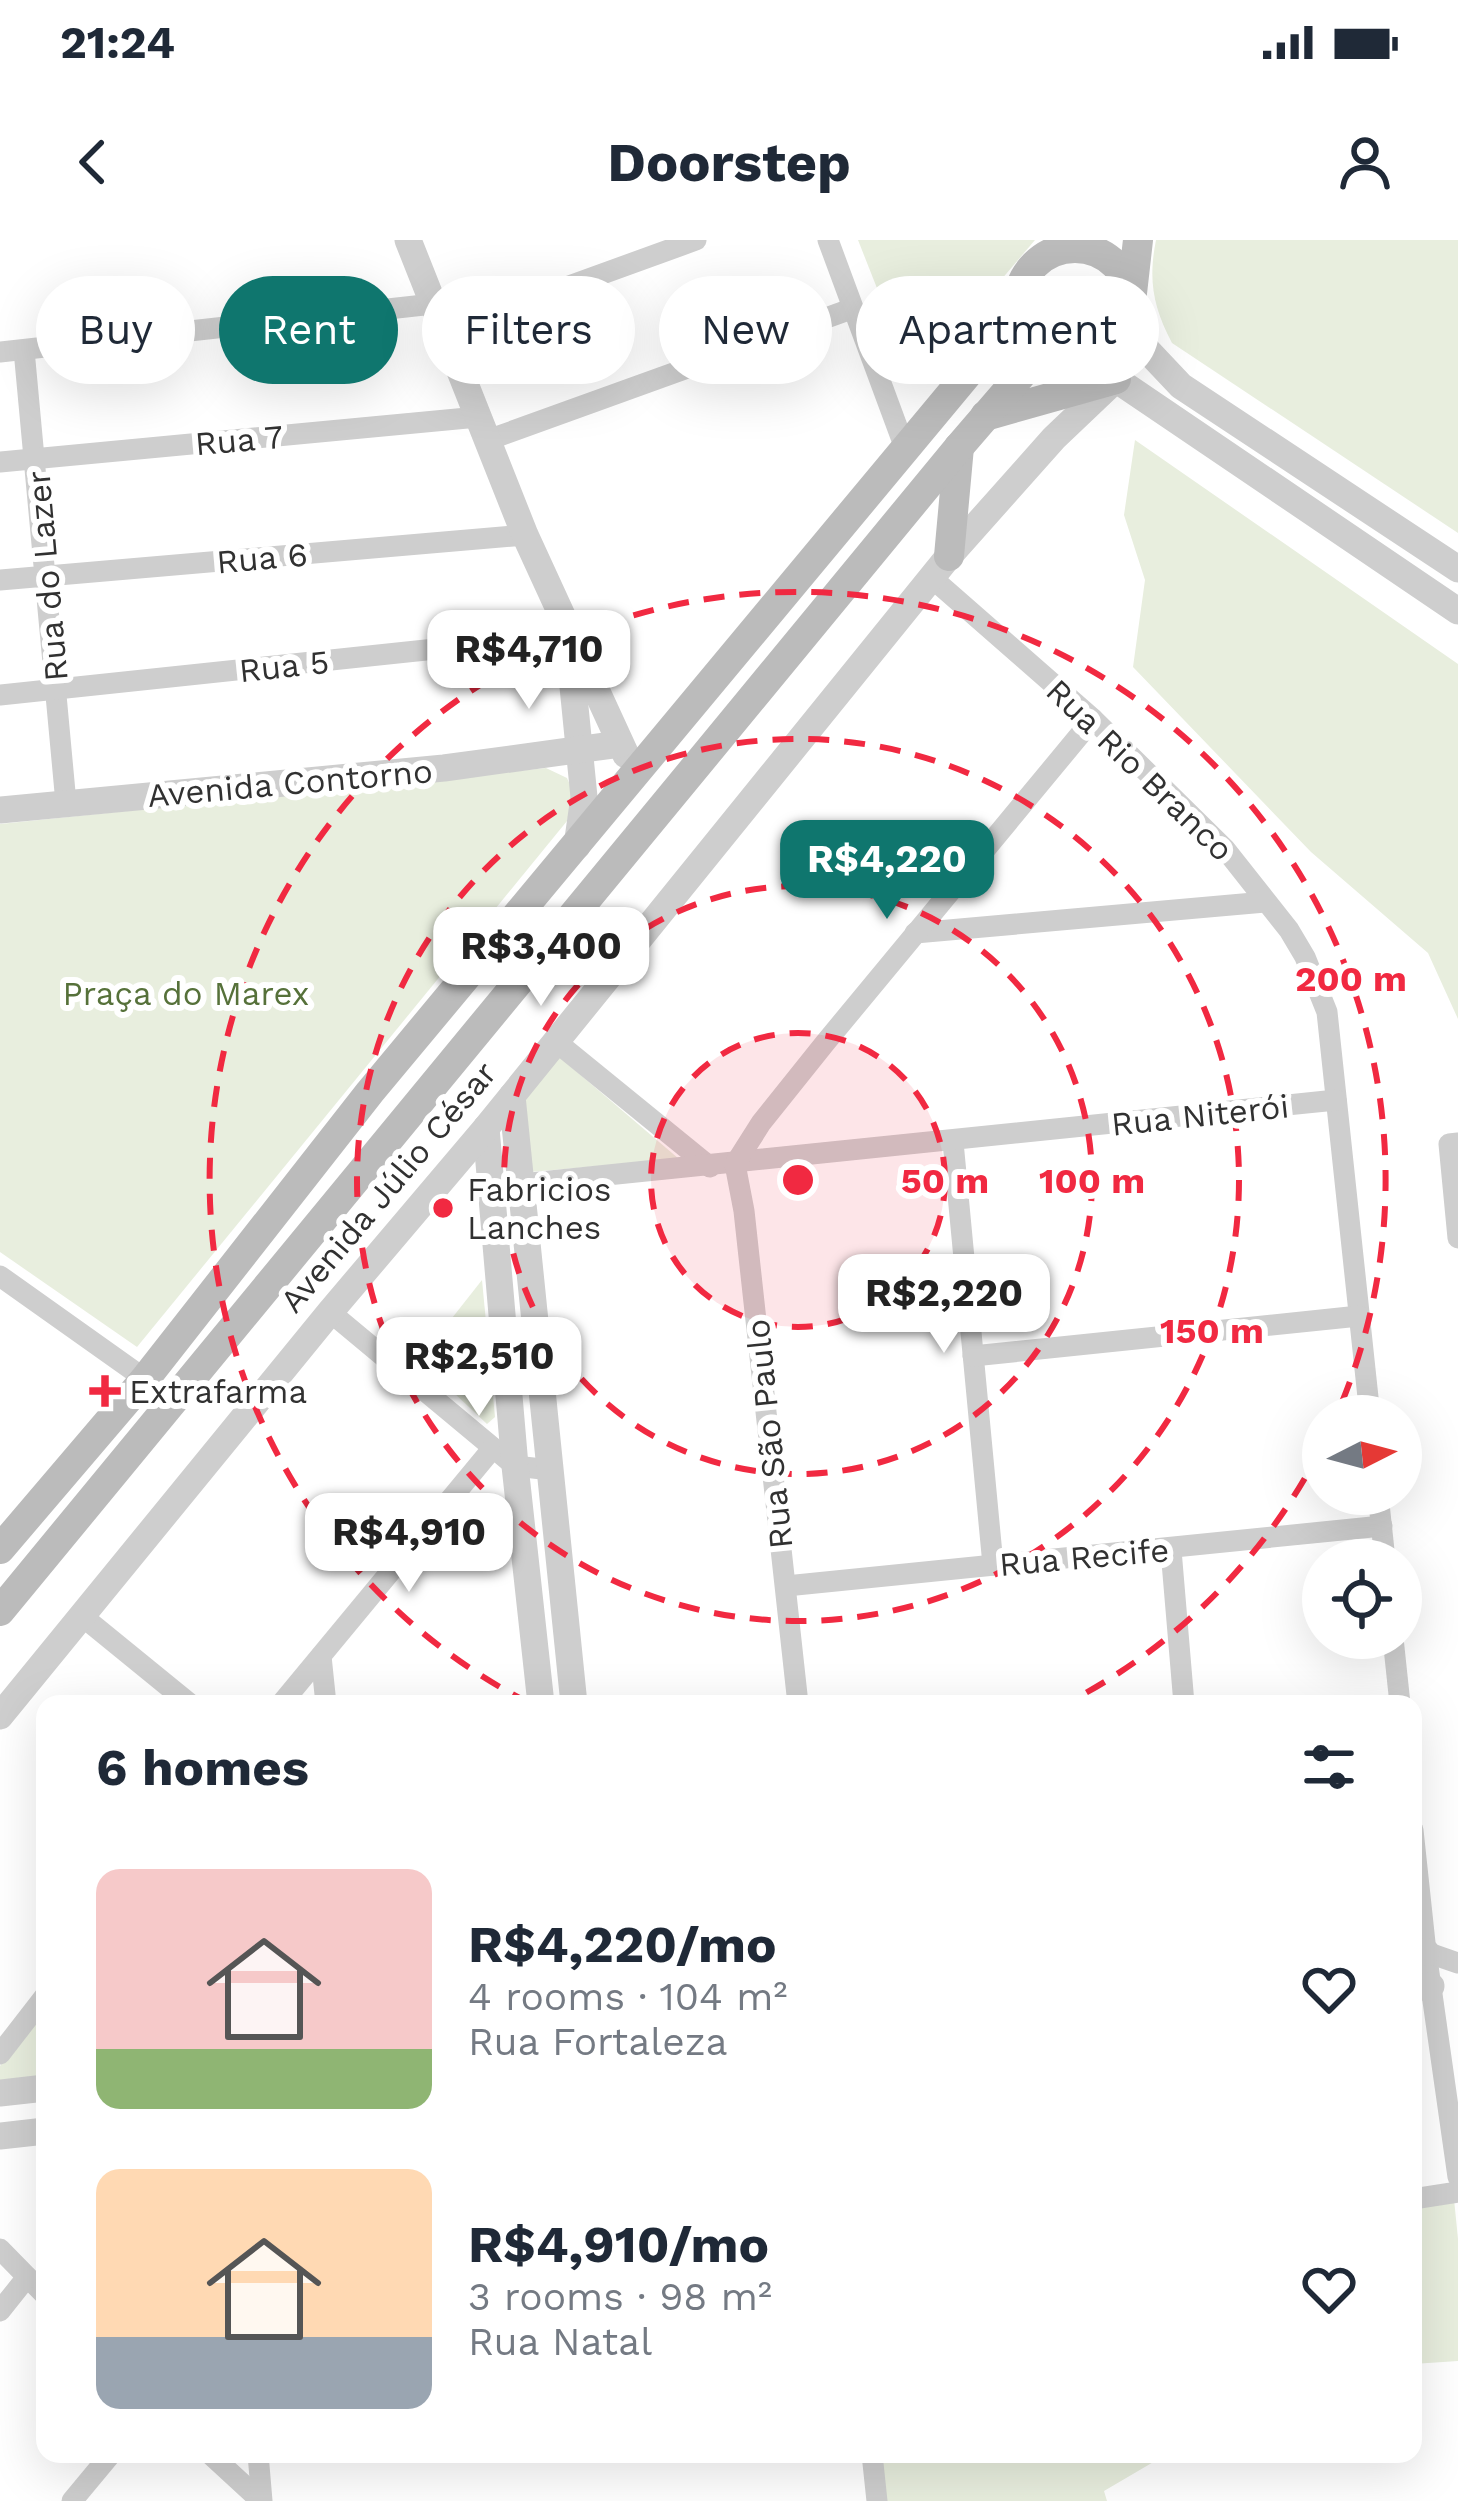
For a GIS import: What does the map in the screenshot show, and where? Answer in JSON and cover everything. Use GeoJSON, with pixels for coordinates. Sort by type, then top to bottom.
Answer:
{"type":"FeatureCollection","features":[{"type":"Feature","properties":{"kind":"main road"},"geometry":{"type":"LineString","coordinates":[[1134,276],[1138,240]]}},
{"type":"Feature","properties":{"kind":"main road"},"geometry":{"type":"LineString","coordinates":[[1027,276],[1052,248],[1077,248],[1107,258],[1122,276]]}},
{"type":"Feature","properties":{"kind":"main road","name":"Avenida Júlio César"},"geometry":{"type":"LineString","coordinates":[[0,1549],[145,1379],[370,1092],[959,384]]}},
{"type":"Feature","properties":{"kind":"main road","name":"Avenida Júlio César"},"geometry":{"type":"LineString","coordinates":[[0,1611],[1013,384]]}},
{"type":"Feature","properties":{"kind":"main road"},"geometry":{"type":"LineString","coordinates":[[986,416],[1098,384]]}},
{"type":"Feature","properties":{"kind":"main road"},"geometry":{"type":"LineString","coordinates":[[940,567],[959,447]]}},
{"type":"Feature","properties":{"kind":"street"},"geometry":{"type":"LineString","coordinates":[[408,240],[422,276]]}},
{"type":"Feature","properties":{"kind":"street"},"geometry":{"type":"LineString","coordinates":[[597,276],[696,240]]}},
{"type":"Feature","properties":{"kind":"street"},"geometry":{"type":"LineString","coordinates":[[828,240],[905,448]]}},
{"type":"Feature","properties":{"kind":"street"},"geometry":{"type":"LineString","coordinates":[[0,352],[422,305]]}},
{"type":"Feature","properties":{"kind":"street","name":"Rua 7"},"geometry":{"type":"LineString","coordinates":[[0,462],[483,428],[851,309]]}},
{"type":"Feature","properties":{"kind":"street","name":"Rua do Lazer"},"geometry":{"type":"LineString","coordinates":[[24,350],[66,803]]}},
{"type":"Feature","properties":{"kind":"street"},"geometry":{"type":"LineString","coordinates":[[1159,363],[1181,386],[1458,569]]}},
{"type":"Feature","properties":{"kind":"street"},"geometry":{"type":"LineString","coordinates":[[466,384],[568,635],[635,773]]}},
{"type":"Feature","properties":{"kind":"street","name":"Avenida Júlio César"},"geometry":{"type":"LineString","coordinates":[[0,1717],[940,567],[1054,438],[1111,384]]}},
{"type":"Feature","properties":{"kind":"street"},"geometry":{"type":"LineString","coordinates":[[1123,384],[1458,611]]}},
{"type":"Feature","properties":{"kind":"street","name":"Rua 6"},"geometry":{"type":"LineString","coordinates":[[0,580],[525,536]]}},
{"type":"Feature","properties":{"kind":"street","name":"Rua Rio Branco"},"geometry":{"type":"LineString","coordinates":[[940,567],[1226,849],[1289,929],[1318,985],[1327,1012],[1368,1395]]}},
{"type":"Feature","properties":{"kind":"street"},"geometry":{"type":"LineString","coordinates":[[568,635],[584,797],[577,848]]}},
{"type":"Feature","properties":{"kind":"street","name":"Rua 5"},"geometry":{"type":"LineString","coordinates":[[0,695],[568,635]]}},
{"type":"Feature","properties":{"kind":"street"},"geometry":{"type":"LineString","coordinates":[[524,757],[550,736],[574,700]]}},
{"type":"Feature","properties":{"kind":"street"},"geometry":{"type":"LineString","coordinates":[[735,1164],[761,1123],[1094,719]]}},
{"type":"Feature","properties":{"kind":"street","name":"Avenida Contorno"},"geometry":{"type":"LineString","coordinates":[[0,810],[226,790],[620,744]]}},
{"type":"Feature","properties":{"kind":"street"},"geometry":{"type":"LineString","coordinates":[[915,933],[1265,902]]}},
{"type":"Feature","properties":{"kind":"street"},"geometry":{"type":"LineString","coordinates":[[554,1040],[710,1167]]}},
{"type":"Feature","properties":{"kind":"street"},"geometry":{"type":"LineString","coordinates":[[512,1096],[573,1695]]}},
{"type":"Feature","properties":{"kind":"street","name":"Rua Niterói"},"geometry":{"type":"LineString","coordinates":[[491,1187],[1336,1100]]}},
{"type":"Feature","properties":{"kind":"street"},"geometry":{"type":"LineString","coordinates":[[486,1128],[504,1458],[540,1695]]}},
{"type":"Feature","properties":{"kind":"street"},"geometry":{"type":"LineString","coordinates":[[953,1142],[993,1564]]}},
{"type":"Feature","properties":{"kind":"street"},"geometry":{"type":"LineString","coordinates":[[1453,1143],[1458,1238]]}},
{"type":"Feature","properties":{"kind":"street","name":"Rua São Paulo"},"geometry":{"type":"LineString","coordinates":[[735,1164],[797,1695]]}},
{"type":"Feature","properties":{"kind":"street"},"geometry":{"type":"LineString","coordinates":[[0,1276],[145,1379]]}},
{"type":"Feature","properties":{"kind":"street"},"geometry":{"type":"LineString","coordinates":[[330,1312],[504,1458],[550,1470]]}},
{"type":"Feature","properties":{"kind":"street"},"geometry":{"type":"LineString","coordinates":[[973,1357],[1360,1316]]}},
{"type":"Feature","properties":{"kind":"street"},"geometry":{"type":"LineString","coordinates":[[288,1695],[504,1458]]}},
{"type":"Feature","properties":{"kind":"street"},"geometry":{"type":"LineString","coordinates":[[1381,1515],[1383,1539]]}},
{"type":"Feature","properties":{"kind":"street","name":"Rua Recife"},"geometry":{"type":"LineString","coordinates":[[786,1586],[1382,1526]]}},
{"type":"Feature","properties":{"kind":"street"},"geometry":{"type":"LineString","coordinates":[[1171,1550],[1183,1695]]}},
{"type":"Feature","properties":{"kind":"street"},"geometry":{"type":"LineString","coordinates":[[82,1616],[179,1695]]}},
{"type":"Feature","properties":{"kind":"street"},"geometry":{"type":"LineString","coordinates":[[321,1656],[325,1695]]}},
{"type":"Feature","properties":{"kind":"street"},"geometry":{"type":"LineString","coordinates":[[1395,1659],[1399,1695]]}},
{"type":"Feature","properties":{"kind":"street"},"geometry":{"type":"LineString","coordinates":[[1422,1954],[1458,1963]]}},
{"type":"Feature","properties":{"kind":"street"},"geometry":{"type":"LineString","coordinates":[[1434,1983],[1458,2177]]}},
{"type":"Feature","properties":{"kind":"street"},"geometry":{"type":"LineString","coordinates":[[1,2051],[36,2007]]}},
{"type":"Feature","properties":{"kind":"street"},"geometry":{"type":"LineString","coordinates":[[0,2093],[36,2089]]}},
{"type":"Feature","properties":{"kind":"street"},"geometry":{"type":"LineString","coordinates":[[0,2136],[36,2133]]}},
{"type":"Feature","properties":{"kind":"street"},"geometry":{"type":"LineString","coordinates":[[1422,2198],[1458,2192]]}},
{"type":"Feature","properties":{"kind":"street"},"geometry":{"type":"LineString","coordinates":[[0,2249],[36,2286]]}},
{"type":"Feature","properties":{"kind":"street"},"geometry":{"type":"LineString","coordinates":[[0,2311],[27,2277]]}},
{"type":"Feature","properties":{"kind":"street"},"geometry":{"type":"LineString","coordinates":[[73,2501],[104,2463]]}},
{"type":"Feature","properties":{"kind":"street"},"geometry":{"type":"LineString","coordinates":[[220,2463],[261,2501]]}},
{"type":"Feature","properties":{"kind":"street"},"geometry":{"type":"LineString","coordinates":[[259,2463],[261,2501]]}},
{"type":"Feature","properties":{"kind":"street"},"geometry":{"type":"LineString","coordinates":[[873,2463],[877,2501]]}},
{"type":"Feature","properties":{"kind":"green space"},"geometry":{"type":"Polygon","coordinates":[[[858,240],[1035,240],[1004,276],[872,276],[858,240]]]}},
{"type":"Feature","properties":{"kind":"green space"},"geometry":{"type":"Polygon","coordinates":[[[1156,240],[1458,240],[1458,533],[1172,343],[1160,317],[1159,276],[1153,276],[1156,240]]]}},
{"type":"Feature","properties":{"kind":"green space"},"geometry":{"type":"Polygon","coordinates":[[[1135,440],[1458,664],[1458,1019],[1428,953],[1311,852],[1133,667],[1145,580],[1124,515],[1135,440]]]}},
{"type":"Feature","properties":{"kind":"green space","name":"Praça do Marex"},"geometry":{"type":"Polygon","coordinates":[[[546,768],[567,778],[574,794],[567,821],[137,1347],[0,1252],[0,824],[546,768]]]}},
{"type":"Feature","properties":{"kind":"green space"},"geometry":{"type":"Polygon","coordinates":[[[556,1054],[679,1159],[530,1172],[521,1097],[556,1054]]]}},
{"type":"Feature","properties":{"kind":"green space"},"geometry":{"type":"Polygon","coordinates":[[[482,1280],[495,1417],[487,1424],[419,1360],[482,1280]]]}},
{"type":"Feature","properties":{"kind":"green space"},"geometry":{"type":"Polygon","coordinates":[[[36,2016],[36,2077],[0,2082],[0,2066],[36,2016]]]}},
{"type":"Feature","properties":{"kind":"green space"},"geometry":{"type":"Polygon","coordinates":[[[1454,2199],[1458,2361],[1422,2363],[1422,2202],[1454,2199]]]}},
{"type":"Feature","properties":{"kind":"green space"},"geometry":{"type":"Polygon","coordinates":[[[873,2463],[1152,2463],[1104,2491],[1107,2501],[877,2501],[873,2463]]]}},
{"type":"Feature","properties":{"kind":"place","name":"Fabricios Lanches"},"geometry":{"type":"Point","coordinates":[443,1208]}},
{"type":"Feature","properties":{"kind":"place","name":"Extrafarma"},"geometry":{"type":"Point","coordinates":[105,1391]}}]}
